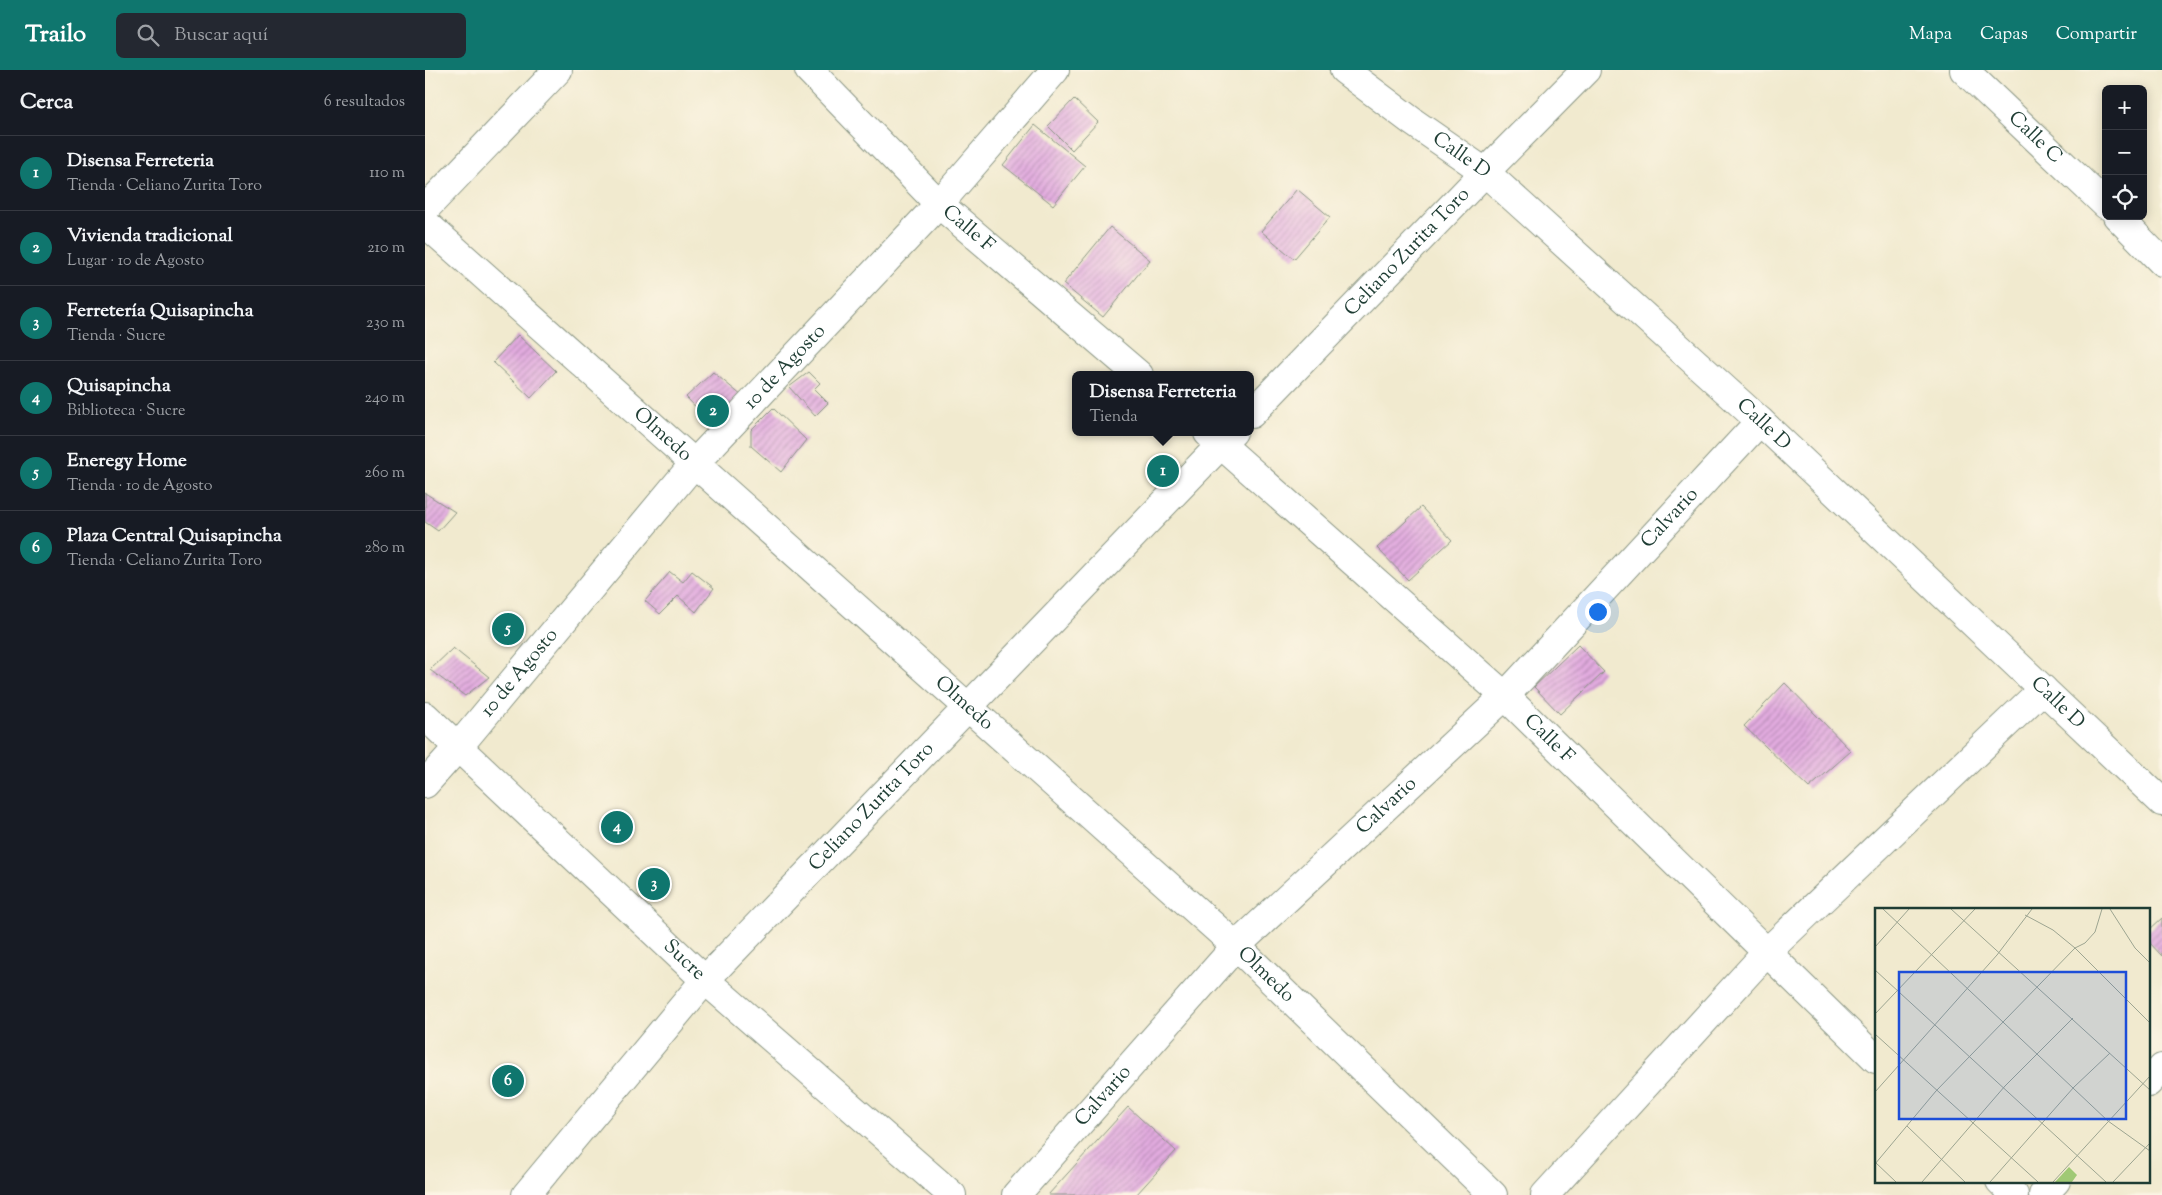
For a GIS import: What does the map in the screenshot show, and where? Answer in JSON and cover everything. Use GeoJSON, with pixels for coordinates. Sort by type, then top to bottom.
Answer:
{"type":"FeatureCollection","features":[{"type":"Feature","properties":{"kind":"street"},"geometry":{"type":"LineString","coordinates":[[425,209],[558,70]]}},
{"type":"Feature","properties":{"kind":"street","name":"Calle F"},"geometry":{"type":"LineString","coordinates":[[809,70],[939,204],[1134,371]]}},
{"type":"Feature","properties":{"kind":"street","name":"10 de Agosto"},"geometry":{"type":"LineString","coordinates":[[425,784],[459,746],[694,463],[939,204],[1055,70]]}},
{"type":"Feature","properties":{"kind":"street","name":"Calle D"},"geometry":{"type":"LineString","coordinates":[[1344,70],[1413,122],[1485,172],[1760,421],[2162,802]]}},
{"type":"Feature","properties":{"kind":"street","name":"Celiano Zurita Toro"},"geometry":{"type":"LineString","coordinates":[[1254,411],[1586,70]]}},
{"type":"Feature","properties":{"kind":"street","name":"Calle C"},"geometry":{"type":"LineString","coordinates":[[1964,70],[2102,202]]}},
{"type":"Feature","properties":{"kind":"street"},"geometry":{"type":"LineString","coordinates":[[2121,220],[2162,262]]}},
{"type":"Feature","properties":{"kind":"street","name":"Olmedo"},"geometry":{"type":"LineString","coordinates":[[425,223],[1236,946],[1493,1195]]}},
{"type":"Feature","properties":{"kind":"street","name":"Calvario"},"geometry":{"type":"LineString","coordinates":[[1016,1195],[1236,946],[1505,696],[1760,421]]}},
{"type":"Feature","properties":{"kind":"street","name":"Calle F"},"geometry":{"type":"LineString","coordinates":[[1220,436],[1505,696],[1875,1058]]}},
{"type":"Feature","properties":{"kind":"street","name":"Celiano Zurita Toro"},"geometry":{"type":"LineString","coordinates":[[526,1195],[705,980],[968,707],[1220,436]]}},
{"type":"Feature","properties":{"kind":"street"},"geometry":{"type":"LineString","coordinates":[[1545,1195],[1767,952],[2043,689]]}},
{"type":"Feature","properties":{"kind":"street","name":"Sucre"},"geometry":{"type":"LineString","coordinates":[[425,716],[705,980],[952,1195]]}},
{"type":"Feature","properties":{"kind":"street"},"geometry":{"type":"LineString","coordinates":[[2149,1082],[2162,1068]]}},
{"type":"Feature","properties":{"kind":"street"},"geometry":{"type":"LineString","coordinates":[[2001,1182],[2014,1195]]}},
{"type":"Feature","properties":{"kind":"street"},"geometry":{"type":"LineString","coordinates":[[2043,1195],[2055,1182]]}},
{"type":"Feature","properties":{"kind":"building"},"geometry":{"type":"Polygon","coordinates":[[[1074,99],[1098,122],[1072,150],[1048,126],[1074,99]]]}},
{"type":"Feature","properties":{"kind":"building"},"geometry":{"type":"Polygon","coordinates":[[[1035,125],[1085,166],[1053,205],[1003,165],[1035,125]]]}},
{"type":"Feature","properties":{"kind":"building"},"geometry":{"type":"Polygon","coordinates":[[[1297,189],[1330,217],[1294,259],[1261,231],[1297,189]]]}},
{"type":"Feature","properties":{"kind":"building"},"geometry":{"type":"Polygon","coordinates":[[[1110,227],[1150,260],[1103,317],[1063,284],[1110,227]]]}},
{"type":"Feature","properties":{"kind":"building"},"geometry":{"type":"Polygon","coordinates":[[[518,335],[556,371],[531,398],[493,362],[518,335]]]}},
{"type":"Feature","properties":{"kind":"building"},"geometry":{"type":"Polygon","coordinates":[[[713,372],[742,396],[713,425],[686,397],[713,372]]]}},
{"type":"Feature","properties":{"kind":"building"},"geometry":{"type":"Polygon","coordinates":[[[809,372],[820,383],[814,389],[828,403],[815,416],[789,387],[809,372]]]}},
{"type":"Feature","properties":{"kind":"building"},"geometry":{"type":"Polygon","coordinates":[[[773,408],[806,440],[781,472],[751,446],[751,430],[773,408]]]}},
{"type":"Feature","properties":{"kind":"building"},"geometry":{"type":"Polygon","coordinates":[[[425,493],[455,512],[438,531],[425,522],[425,493]]]}},
{"type":"Feature","properties":{"kind":"building"},"geometry":{"type":"Polygon","coordinates":[[[1421,507],[1452,540],[1408,580],[1377,548],[1421,507]]]}},
{"type":"Feature","properties":{"kind":"building"},"geometry":{"type":"Polygon","coordinates":[[[692,571],[714,588],[696,612],[678,596],[660,614],[645,601],[670,572],[683,582],[692,571]]]}},
{"type":"Feature","properties":{"kind":"building"},"geometry":{"type":"Polygon","coordinates":[[[1578,645],[1604,672],[1560,714],[1534,687],[1578,645]]]}},
{"type":"Feature","properties":{"kind":"building"},"geometry":{"type":"Polygon","coordinates":[[[453,648],[489,677],[465,696],[430,670],[453,648]]]}},
{"type":"Feature","properties":{"kind":"building"},"geometry":{"type":"Polygon","coordinates":[[[1785,683],[1851,751],[1809,788],[1744,726],[1785,683]]]}},
{"type":"Feature","properties":{"kind":"building"},"geometry":{"type":"Polygon","coordinates":[[[2162,918],[2162,956],[2149,942],[2149,930],[2162,918]]]}},
{"type":"Feature","properties":{"kind":"building"},"geometry":{"type":"Polygon","coordinates":[[[1128,1107],[1176,1151],[1136,1195],[1048,1195],[1128,1107]]]}},
{"type":"Feature","properties":{"kind":"place","name":"Vivienda tradicional"},"geometry":{"type":"Point","coordinates":[713,411]}},
{"type":"Feature","properties":{"kind":"place","name":"Disensa Ferreteria"},"geometry":{"type":"Point","coordinates":[1163,471]}},
{"type":"Feature","properties":{"kind":"place","name":"Eneregy Home"},"geometry":{"type":"Point","coordinates":[508,629]}},
{"type":"Feature","properties":{"kind":"place","name":"Quisapincha"},"geometry":{"type":"Point","coordinates":[617,827]}},
{"type":"Feature","properties":{"kind":"place","name":"Ferretería Quisapincha"},"geometry":{"type":"Point","coordinates":[654,884]}},
{"type":"Feature","properties":{"kind":"place","name":"Plaza Central Quisapincha"},"geometry":{"type":"Point","coordinates":[508,1081]}}]}
